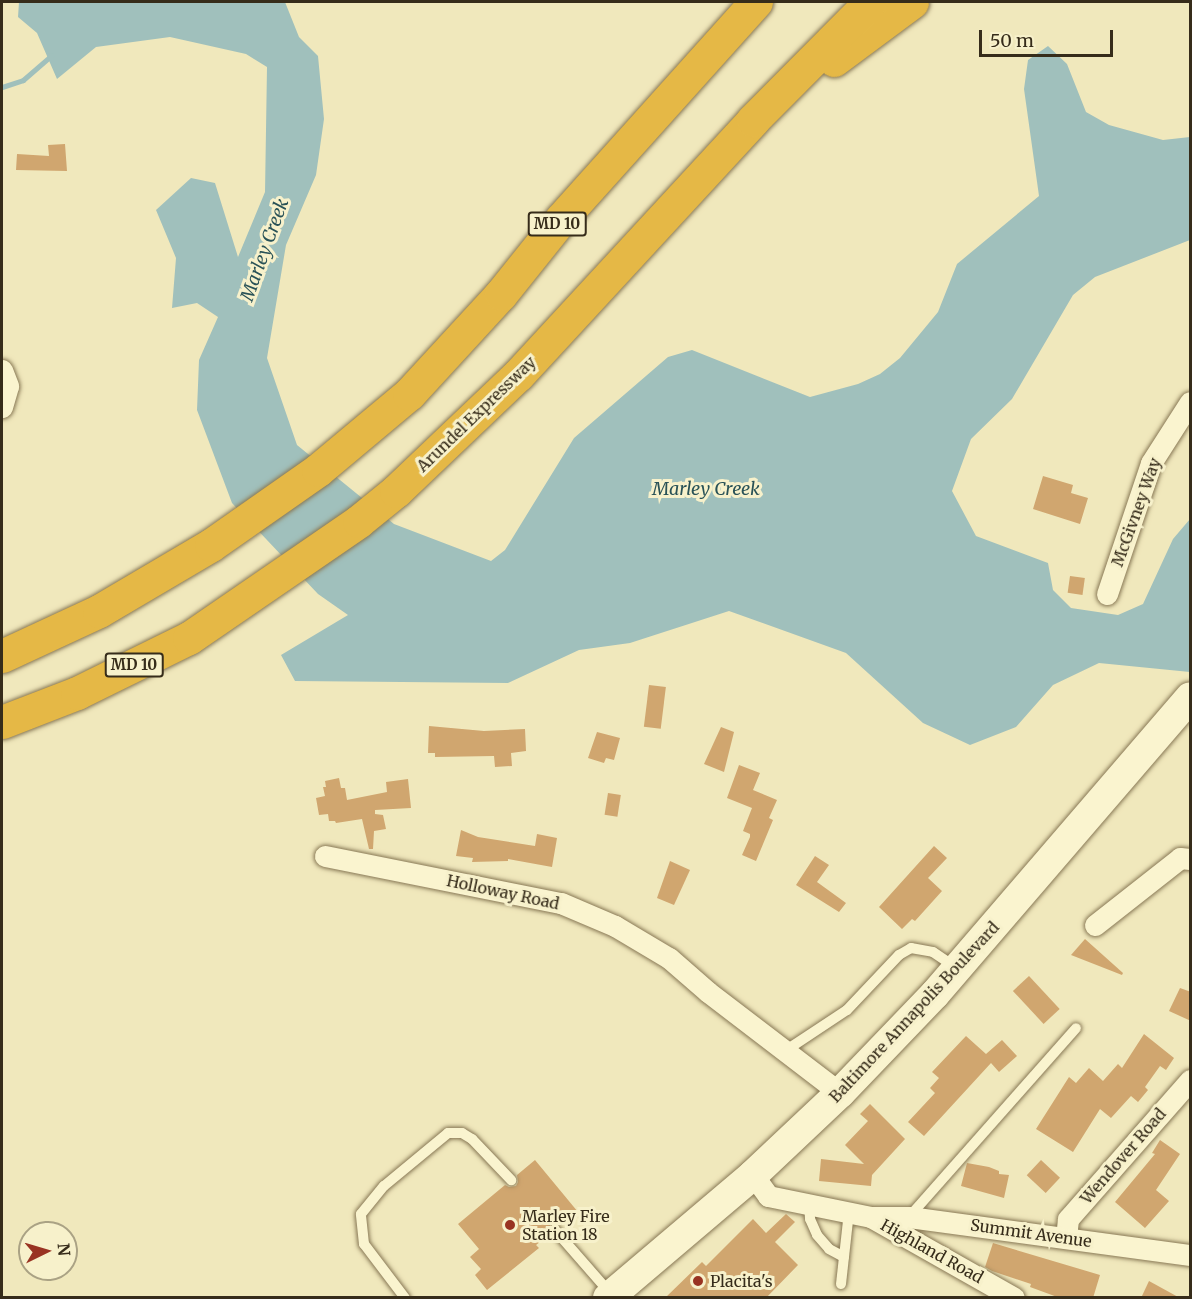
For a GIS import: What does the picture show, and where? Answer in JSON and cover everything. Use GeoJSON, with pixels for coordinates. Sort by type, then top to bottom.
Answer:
{"type":"FeatureCollection","features":[{"type":"Feature","properties":{"kind":"highway","name":"MD 10"},"geometry":{"type":"LineString","coordinates":[[2,656],[99,611],[211,545],[277,501],[353,442],[409,394],[501,294],[561,219],[756,2]]}},
{"type":"Feature","properties":{"kind":"highway","name":"Arundel Expressway"},"geometry":{"type":"LineString","coordinates":[[2,722],[77,693],[189,638],[260,592],[359,521],[396,491],[518,375],[753,120],[870,2]]}},
{"type":"Feature","properties":{"kind":"highway"},"geometry":{"type":"LineString","coordinates":[[753,120],[912,2]]}},
{"type":"Feature","properties":{"kind":"main road","name":"Baltimore Annapolis Boulevard"},"geometry":{"type":"LineString","coordinates":[[611,1296],[753,1175],[840,1093],[957,969],[1189,699]]}},
{"type":"Feature","properties":{"kind":"street"},"geometry":{"type":"LineString","coordinates":[[2,370],[8,386],[2,407]]}},
{"type":"Feature","properties":{"kind":"street","name":"McGivney Way"},"geometry":{"type":"LineString","coordinates":[[1107,594],[1151,463],[1191,402]]}},
{"type":"Feature","properties":{"kind":"street","name":"Holloway Road"},"geometry":{"type":"LineString","coordinates":[[325,856],[561,903],[615,926],[669,958],[708,992],[840,1093]]}},
{"type":"Feature","properties":{"kind":"street"},"geometry":{"type":"LineString","coordinates":[[1095,925],[1180,858],[1191,859]]}},
{"type":"Feature","properties":{"kind":"street","name":"Wendover Road"},"geometry":{"type":"LineString","coordinates":[[1066,1238],[1068,1219],[1191,1080]]}},
{"type":"Feature","properties":{"kind":"street","name":"Highland Road"},"geometry":{"type":"LineString","coordinates":[[753,1175],[768,1196],[871,1217],[1014,1298]]}},
{"type":"Feature","properties":{"kind":"street","name":"Summit Avenue"},"geometry":{"type":"LineString","coordinates":[[871,1217],[909,1217],[1191,1254]]}},
{"type":"Feature","properties":{"kind":"lane"},"geometry":{"type":"LineString","coordinates":[[785,1051],[848,1010],[899,955],[911,948],[933,952],[957,969]]}},
{"type":"Feature","properties":{"kind":"lane"},"geometry":{"type":"LineString","coordinates":[[909,1217],[1076,1028]]}},
{"type":"Feature","properties":{"kind":"lane"},"geometry":{"type":"LineString","coordinates":[[405,1298],[364,1244],[361,1215],[384,1186],[448,1133],[462,1132],[472,1139],[511,1180]]}},
{"type":"Feature","properties":{"kind":"lane"},"geometry":{"type":"LineString","coordinates":[[809,1204],[810,1219],[817,1235],[830,1249],[844,1257]]}},
{"type":"Feature","properties":{"kind":"lane"},"geometry":{"type":"LineString","coordinates":[[841,1284],[849,1212]]}},
{"type":"Feature","properties":{"kind":"lane"},"geometry":{"type":"LineString","coordinates":[[555,1230],[611,1296]]}},
{"type":"Feature","properties":{"kind":"water","name":"Marley Creek"},"geometry":{"type":"Polygon","coordinates":[[[19,2],[285,2],[299,37],[318,56],[324,119],[316,175],[286,245],[267,358],[297,445],[394,524],[491,561],[505,550],[574,438],[668,357],[692,350],[810,397],[858,384],[880,374],[900,358],[938,312],[957,264],[1039,196],[1024,89],[1028,60],[1048,46],[1067,64],[1086,112],[1109,125],[1163,140],[1190,137],[1190,240],[1095,277],[1073,295],[1012,399],[971,439],[952,491],[976,536],[1048,563],[1053,590],[1071,608],[1118,615],[1143,604],[1173,539],[1190,519],[1190,672],[1099,663],[1053,685],[1016,727],[970,745],[923,723],[846,653],[729,611],[630,643],[579,650],[508,683],[295,681],[281,655],[348,615],[318,594],[232,503],[197,410],[199,360],[218,317],[197,303],[172,308],[176,258],[156,210],[191,178],[215,183],[238,257],[265,192],[267,67],[246,54],[170,37],[96,47],[57,79],[37,33],[18,17],[19,2]]]}},
{"type":"Feature","properties":{"kind":"building"},"geometry":{"type":"Polygon","coordinates":[[[65,144],[67,171],[16,170],[17,154],[49,156],[48,145],[65,144]]]}},
{"type":"Feature","properties":{"kind":"building"},"geometry":{"type":"Polygon","coordinates":[[[1043,476],[1073,485],[1071,493],[1088,498],[1080,524],[1033,509],[1043,476]]]}},
{"type":"Feature","properties":{"kind":"building"},"geometry":{"type":"Polygon","coordinates":[[[1070,576],[1085,578],[1082,595],[1068,593],[1070,576]]]}},
{"type":"Feature","properties":{"kind":"building"},"geometry":{"type":"Polygon","coordinates":[[[649,685],[666,687],[661,729],[644,727],[649,685]]]}},
{"type":"Feature","properties":{"kind":"building"},"geometry":{"type":"Polygon","coordinates":[[[429,726],[484,731],[525,729],[526,751],[511,753],[512,766],[495,767],[494,756],[435,757],[435,753],[428,753],[429,726]]]}},
{"type":"Feature","properties":{"kind":"building"},"geometry":{"type":"Polygon","coordinates":[[[721,727],[734,732],[724,772],[704,764],[721,727]]]}},
{"type":"Feature","properties":{"kind":"building"},"geometry":{"type":"Polygon","coordinates":[[[597,732],[620,738],[614,760],[606,758],[604,763],[588,758],[597,732]]]}},
{"type":"Feature","properties":{"kind":"building"},"geometry":{"type":"Polygon","coordinates":[[[739,765],[760,773],[753,790],[777,800],[769,818],[773,820],[756,861],[742,855],[750,837],[750,834],[743,831],[752,808],[727,798],[739,765]]]}},
{"type":"Feature","properties":{"kind":"building"},"geometry":{"type":"Polygon","coordinates":[[[339,778],[341,788],[345,788],[347,800],[387,792],[386,782],[408,779],[411,808],[375,810],[375,814],[383,815],[386,829],[374,831],[373,849],[369,849],[362,819],[336,823],[329,821],[328,814],[319,815],[316,798],[325,796],[323,787],[326,787],[325,781],[339,778]]]}},
{"type":"Feature","properties":{"kind":"building"},"geometry":{"type":"Polygon","coordinates":[[[608,793],[621,795],[617,817],[605,815],[608,793]]]}},
{"type":"Feature","properties":{"kind":"building"},"geometry":{"type":"Polygon","coordinates":[[[461,830],[478,837],[535,846],[537,834],[557,838],[552,867],[508,859],[508,861],[472,862],[473,858],[456,856],[461,830]]]}},
{"type":"Feature","properties":{"kind":"building"},"geometry":{"type":"Polygon","coordinates":[[[934,846],[947,858],[928,878],[942,891],[915,921],[912,919],[902,929],[879,907],[934,846]]]}},
{"type":"Feature","properties":{"kind":"building"},"geometry":{"type":"Polygon","coordinates":[[[815,856],[829,865],[817,882],[846,903],[839,912],[796,885],[815,856]]]}},
{"type":"Feature","properties":{"kind":"building"},"geometry":{"type":"Polygon","coordinates":[[[670,861],[690,870],[674,905],[657,898],[670,861]]]}},
{"type":"Feature","properties":{"kind":"building"},"geometry":{"type":"Polygon","coordinates":[[[1085,939],[1123,973],[1122,975],[1071,955],[1085,939]]]}},
{"type":"Feature","properties":{"kind":"building"},"geometry":{"type":"Polygon","coordinates":[[[1029,976],[1060,1009],[1044,1024],[1013,991],[1029,976]]]}},
{"type":"Feature","properties":{"kind":"building"},"geometry":{"type":"Polygon","coordinates":[[[1180,988],[1191,992],[1191,1021],[1169,1011],[1180,988]]]}},
{"type":"Feature","properties":{"kind":"building"},"geometry":{"type":"Polygon","coordinates":[[[1144,1034],[1174,1058],[1166,1070],[1160,1066],[1145,1087],[1148,1090],[1138,1102],[1131,1096],[1111,1118],[1100,1109],[1073,1152],[1036,1129],[1069,1077],[1076,1083],[1089,1068],[1103,1081],[1118,1064],[1122,1068],[1144,1034]]]}},
{"type":"Feature","properties":{"kind":"building"},"geometry":{"type":"Polygon","coordinates":[[[966,1036],[986,1054],[1002,1040],[1017,1056],[999,1072],[991,1063],[924,1136],[908,1122],[935,1093],[930,1088],[939,1078],[932,1072],[966,1036]]]}},
{"type":"Feature","properties":{"kind":"building"},"geometry":{"type":"Polygon","coordinates":[[[870,1104],[905,1139],[872,1175],[871,1186],[819,1181],[821,1159],[864,1164],[845,1145],[868,1121],[860,1114],[870,1104]]]}},
{"type":"Feature","properties":{"kind":"building"},"geometry":{"type":"Polygon","coordinates":[[[1160,1140],[1180,1154],[1156,1190],[1169,1201],[1145,1228],[1115,1202],[1155,1154],[1152,1153],[1160,1140]]]}},
{"type":"Feature","properties":{"kind":"building","name":"Marley Fire Station 18"},"geometry":{"type":"Polygon","coordinates":[[[535,1160],[578,1212],[561,1225],[554,1223],[550,1225],[549,1235],[536,1245],[539,1248],[487,1290],[475,1275],[481,1269],[470,1257],[479,1249],[458,1224],[505,1185],[516,1186],[517,1175],[535,1160]]]}},
{"type":"Feature","properties":{"kind":"building"},"geometry":{"type":"Polygon","coordinates":[[[1041,1160],[1060,1178],[1046,1193],[1027,1175],[1041,1160]]]}},
{"type":"Feature","properties":{"kind":"building"},"geometry":{"type":"Polygon","coordinates":[[[967,1163],[989,1167],[999,1171],[999,1174],[1009,1175],[1004,1198],[961,1186],[967,1163]]]}},
{"type":"Feature","properties":{"kind":"building"},"geometry":{"type":"Polygon","coordinates":[[[786,1214],[795,1222],[775,1242],[798,1265],[766,1298],[665,1298],[702,1262],[706,1266],[753,1219],[766,1233],[786,1214]]]}},
{"type":"Feature","properties":{"kind":"building"},"geometry":{"type":"Polygon","coordinates":[[[993,1243],[1100,1275],[1093,1298],[1060,1298],[1030,1287],[1031,1284],[992,1271],[985,1267],[993,1243]]]}},
{"type":"Feature","properties":{"kind":"building"},"geometry":{"type":"Polygon","coordinates":[[[1149,1281],[1180,1298],[1141,1298],[1149,1281]]]}},
{"type":"Feature","properties":{"kind":"waterway","name":"Marley Creek"},"geometry":{"type":"LineString","coordinates":[[2,87],[23,80],[52,55]]}},
{"type":"Feature","properties":{"kind":"place","name":"Marley Fire Station 18"},"geometry":{"type":"Point","coordinates":[510,1225]}},
{"type":"Feature","properties":{"kind":"place","name":"Placita's"},"geometry":{"type":"Point","coordinates":[698,1281]}}]}
